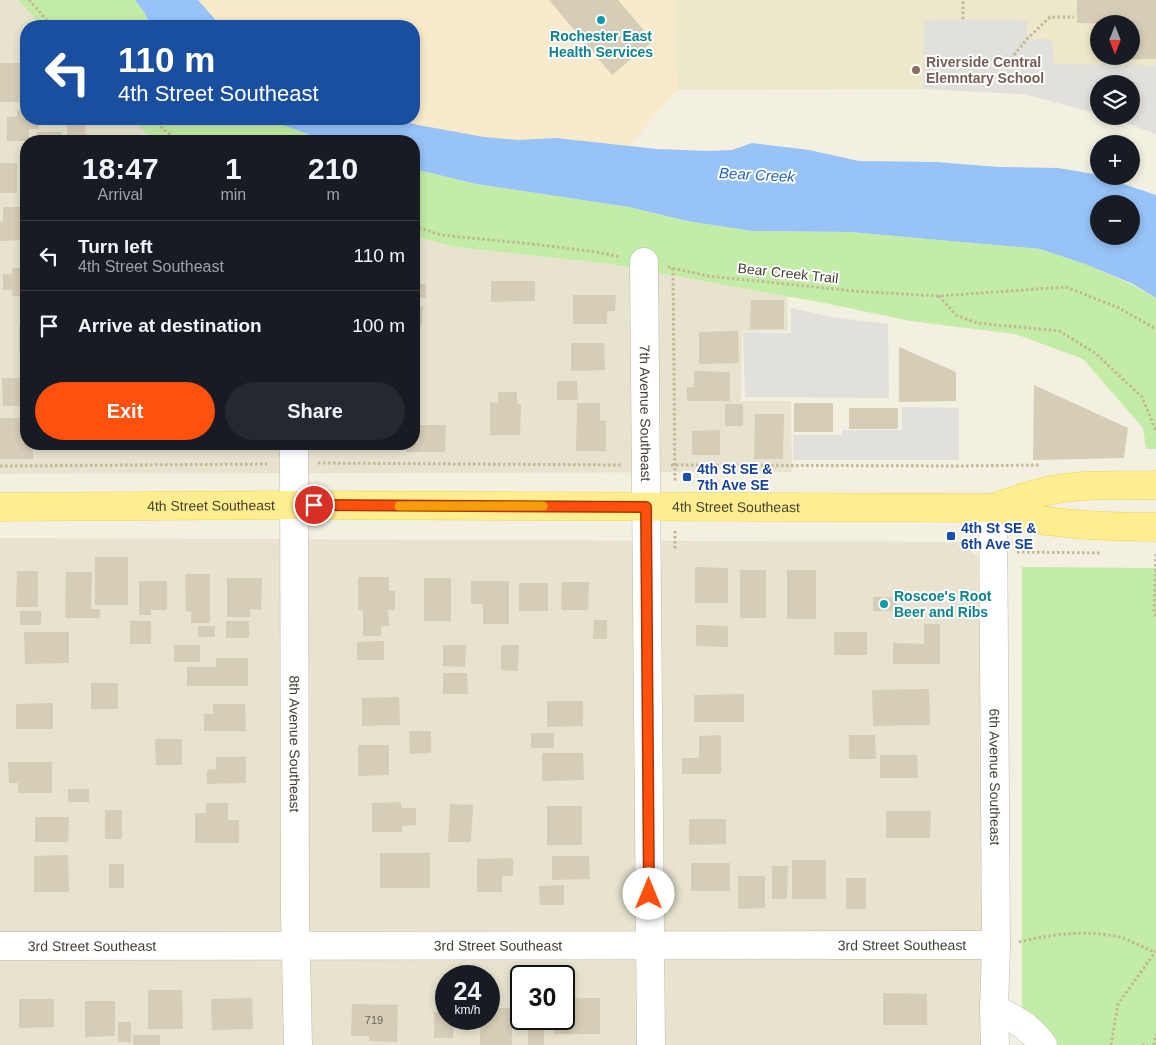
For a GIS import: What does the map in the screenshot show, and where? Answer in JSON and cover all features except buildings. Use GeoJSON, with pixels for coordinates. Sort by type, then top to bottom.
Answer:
{"type":"FeatureCollection","features":[{"type":"Feature","properties":{"kind":"main road","name":"4th Street Southeast"},"geometry":{"type":"LineString","coordinates":[[993,508],[1054,489],[1082,486],[1156,485]]}},
{"type":"Feature","properties":{"kind":"main road","name":"4th Street Southeast"},"geometry":{"type":"LineString","coordinates":[[0,507],[294,505],[993,508],[1033,519],[1063,523],[1156,527]]}},
{"type":"Feature","properties":{"kind":"street","name":"7th Avenue Southeast"},"geometry":{"type":"LineString","coordinates":[[644,262],[651,1045]]}},
{"type":"Feature","properties":{"kind":"street","name":"8th Avenue Southeast"},"geometry":{"type":"LineString","coordinates":[[294,454],[298,1045]]}},
{"type":"Feature","properties":{"kind":"street","name":"6th Avenue Southeast"},"geometry":{"type":"LineString","coordinates":[[993,508],[995,1045]]}},
{"type":"Feature","properties":{"kind":"street","name":"3rd Street Southeast"},"geometry":{"type":"LineString","coordinates":[[0,946],[996,945]]}},
{"type":"Feature","properties":{"kind":"street"},"geometry":{"type":"LineString","coordinates":[[994,1009],[1020,1021],[1036,1035],[1043,1045]]}},
{"type":"Feature","properties":{"kind":"path"},"geometry":{"type":"LineString","coordinates":[[29,0],[47,20]]}},
{"type":"Feature","properties":{"kind":"path"},"geometry":{"type":"LineString","coordinates":[[963,0],[963,19]]}},
{"type":"Feature","properties":{"kind":"path"},"geometry":{"type":"LineString","coordinates":[[1014,55],[1050,16],[1074,16]]}},
{"type":"Feature","properties":{"kind":"path"},"geometry":{"type":"LineString","coordinates":[[159,125],[171,135]]}},
{"type":"Feature","properties":{"kind":"path","name":"Bear Creek Trail"},"geometry":{"type":"LineString","coordinates":[[420,228],[440,235],[597,252],[708,276],[854,292],[938,296],[1066,287],[1118,308],[1156,329]]}},
{"type":"Feature","properties":{"kind":"path"},"geometry":{"type":"LineString","coordinates":[[673,268],[675,465]]}},
{"type":"Feature","properties":{"kind":"path"},"geometry":{"type":"LineString","coordinates":[[938,296],[956,315],[977,323],[1059,331],[1095,352],[1142,397],[1156,431]]}},
{"type":"Feature","properties":{"kind":"path"},"geometry":{"type":"LineString","coordinates":[[0,466],[294,454],[646,465],[1041,465]]}},
{"type":"Feature","properties":{"kind":"path"},"geometry":{"type":"LineString","coordinates":[[993,552],[1108,554]]}},
{"type":"Feature","properties":{"kind":"path"},"geometry":{"type":"LineString","coordinates":[[1156,554],[1154,610],[1156,618]]}},
{"type":"Feature","properties":{"kind":"path"},"geometry":{"type":"LineString","coordinates":[[996,945],[1013,944],[1060,934],[1094,934],[1123,938],[1155,951],[1118,1004],[1111,1045]]}},
{"type":"Feature","properties":{"kind":"path"},"geometry":{"type":"LineString","coordinates":[[1154,1045],[1156,1034]]}},
{"type":"Feature","properties":{"kind":"path"},"geometry":{"type":"LineString","coordinates":[[1142,1045],[1148,1045]]}},
{"type":"Feature","properties":{"kind":"shaded area"},"geometry":{"type":"Polygon","coordinates":[[[0,0],[18,0],[36,20],[20,20],[20,125],[138,125],[148,135],[20,135],[20,450],[420,450],[420,238],[455,247],[610,264],[787,296],[788,331],[742,331],[741,401],[791,401],[792,472],[0,474],[0,0]]]}},
{"type":"Feature","properties":{"kind":"shaded area"},"geometry":{"type":"Polygon","coordinates":[[[184,0],[676,0],[677,90],[621,155],[458,143],[389,125],[420,125],[420,20],[201,20],[184,0]]]}},
{"type":"Feature","properties":{"kind":"shaded area","name":"Riverside Central Elemntary School"},"geometry":{"type":"Polygon","coordinates":[[[676,0],[1156,0],[1156,134],[1132,125],[1140,125],[1140,75],[1090,75],[1090,111],[1024,93],[923,89],[677,90],[676,0]]]}},
{"type":"Feature","properties":{"kind":"shaded area"},"geometry":{"type":"Polygon","coordinates":[[[924,20],[1027,20],[1027,39],[1052,39],[1054,64],[1156,65],[1156,134],[1132,125],[1140,125],[1140,75],[1090,75],[1090,112],[1024,94],[923,89],[924,20]]]}},
{"type":"Feature","properties":{"kind":"shaded area"},"geometry":{"type":"Polygon","coordinates":[[[791,308],[831,317],[888,324],[889,398],[745,397],[743,332],[791,333],[791,308]]]}},
{"type":"Feature","properties":{"kind":"shaded area"},"geometry":{"type":"Polygon","coordinates":[[[902,407],[959,408],[959,460],[793,460],[793,435],[841,435],[842,430],[902,430],[902,407]]]}},
{"type":"Feature","properties":{"kind":"shaded area"},"geometry":{"type":"Polygon","coordinates":[[[0,538],[961,542],[979,558],[988,1045],[0,1045],[0,538]]]}},
{"type":"Feature","properties":{"kind":"green space"},"geometry":{"type":"Polygon","coordinates":[[[18,0],[135,0],[149,20],[36,20],[18,0]]]}},
{"type":"Feature","properties":{"kind":"green space"},"geometry":{"type":"Polygon","coordinates":[[[138,125],[283,125],[310,135],[148,135],[138,125]]]}},
{"type":"Feature","properties":{"kind":"green space"},"geometry":{"type":"Polygon","coordinates":[[[420,170],[476,184],[629,207],[687,221],[752,231],[850,232],[1040,249],[1085,264],[1133,285],[1156,298],[1156,449],[1146,449],[1143,428],[1083,359],[1015,334],[911,321],[819,302],[610,264],[455,247],[420,238],[420,170]]]}},
{"type":"Feature","properties":{"kind":"green space"},"geometry":{"type":"Polygon","coordinates":[[[1022,567],[1156,568],[1156,1045],[1022,1045],[1022,567]]]}},
{"type":"Feature","properties":{"kind":"water"},"geometry":{"type":"Polygon","coordinates":[[[135,0],[198,0],[216,20],[149,20],[135,0]]]}},
{"type":"Feature","properties":{"kind":"water","name":"Bear Creek"},"geometry":{"type":"Polygon","coordinates":[[[283,125],[418,125],[484,137],[518,140],[556,138],[657,149],[708,151],[732,150],[752,143],[809,150],[859,161],[936,162],[999,167],[1058,168],[1090,173],[1090,185],[1126,185],[1156,195],[1156,298],[1133,284],[1085,264],[1040,249],[850,232],[752,231],[687,221],[629,207],[476,184],[420,170],[420,135],[310,135],[283,125]]]}},
{"type":"Feature","properties":{"kind":"slow traffic"},"geometry":{"type":"LineString","coordinates":[[399,506],[543,506]]}},
{"type":"Feature","properties":{"kind":"place","name":"Rochester East Health Services"},"geometry":{"type":"Point","coordinates":[601,20]}},
{"type":"Feature","properties":{"kind":"place","name":"Riverside Central Elemntary School"},"geometry":{"type":"Point","coordinates":[916,70]}},
{"type":"Feature","properties":{"kind":"place","name":"4th St SE & 7th Ave SE"},"geometry":{"type":"Point","coordinates":[687,477]}},
{"type":"Feature","properties":{"kind":"place","name":"4th St SE & 6th Ave SE"},"geometry":{"type":"Point","coordinates":[951,536]}},
{"type":"Feature","properties":{"kind":"place","name":"Roscoe's Root Beer and Ribs"},"geometry":{"type":"Point","coordinates":[884,604]}},
{"type":"Feature","properties":{"kind":"route"},"geometry":{"type":"LineString","coordinates":[[314,505],[646,507],[649,894]]}}]}
